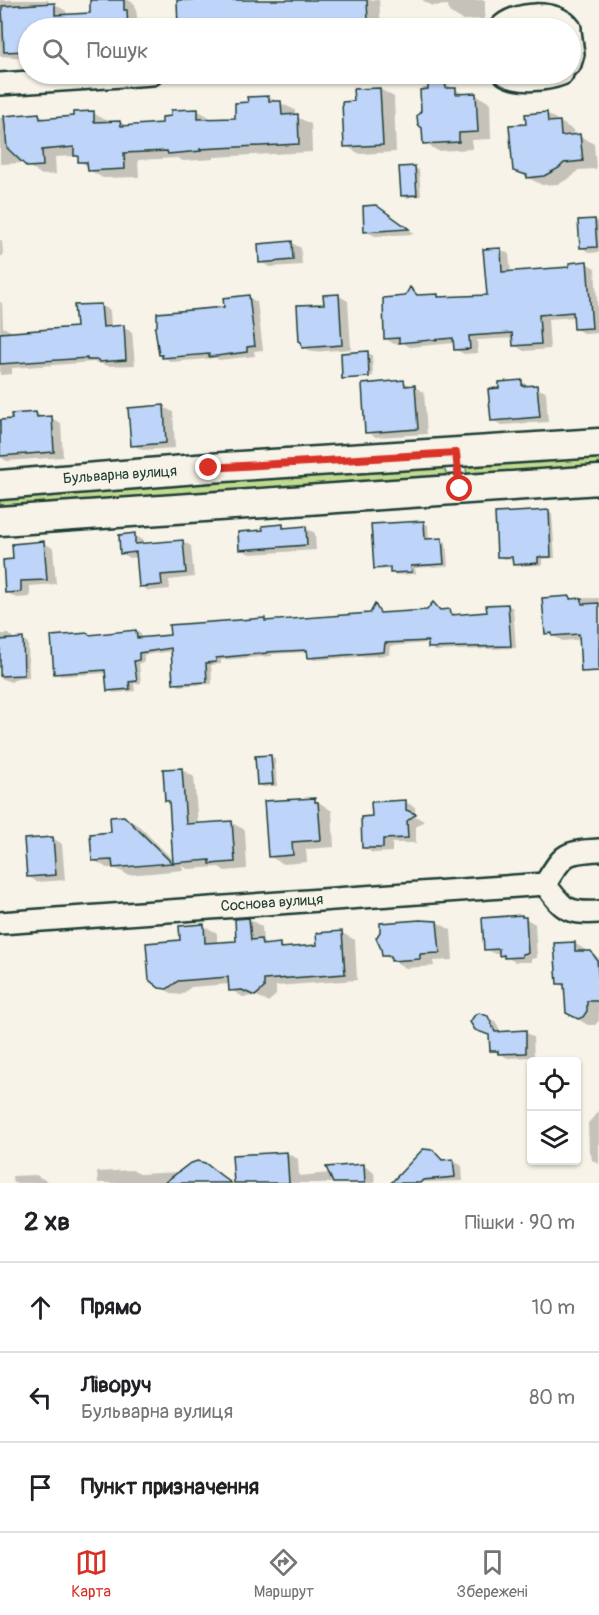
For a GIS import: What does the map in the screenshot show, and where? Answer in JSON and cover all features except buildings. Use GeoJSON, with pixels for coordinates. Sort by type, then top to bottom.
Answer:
{"type":"FeatureCollection","features":[{"type":"Feature","properties":{"kind":"street"},"geometry":{"type":"LineString","coordinates":[[516,18],[549,15],[557,18]]}},
{"type":"Feature","properties":{"kind":"street"},"geometry":{"type":"LineString","coordinates":[[0,84],[18,83]]}},
{"type":"Feature","properties":{"kind":"street","name":"Бульварна вулиця"},"geometry":{"type":"LineString","coordinates":[[0,485],[599,443]]}},
{"type":"Feature","properties":{"kind":"street"},"geometry":{"type":"LineString","coordinates":[[456,453],[460,489]]}},
{"type":"Feature","properties":{"kind":"street"},"geometry":{"type":"LineString","coordinates":[[0,521],[599,480]]}},
{"type":"Feature","properties":{"kind":"street"},"geometry":{"type":"LineString","coordinates":[[599,850],[566,855],[544,884],[566,909],[581,913],[599,912]]}},
{"type":"Feature","properties":{"kind":"street","name":"Соснова вулиця"},"geometry":{"type":"LineString","coordinates":[[0,923],[544,884]]}},
{"type":"Feature","properties":{"kind":"green space"},"geometry":{"type":"Polygon","coordinates":[[[599,452],[599,471],[468,476],[466,470],[467,465],[599,452]]]}},
{"type":"Feature","properties":{"kind":"green space"},"geometry":{"type":"Polygon","coordinates":[[[439,464],[446,473],[444,478],[0,511],[0,493],[439,464]]]}},
{"type":"Feature","properties":{"kind":"route"},"geometry":{"type":"LineString","coordinates":[[209,468],[456,453],[460,489]]}}]}
